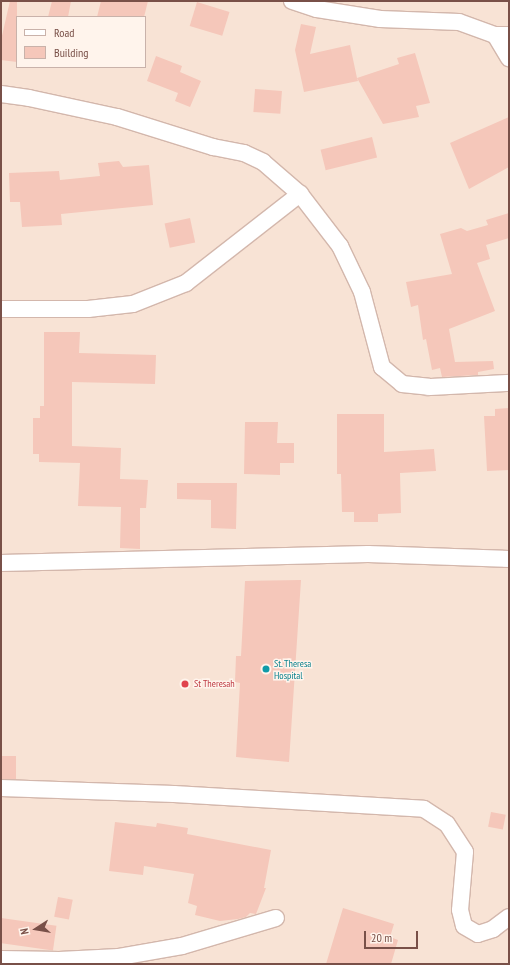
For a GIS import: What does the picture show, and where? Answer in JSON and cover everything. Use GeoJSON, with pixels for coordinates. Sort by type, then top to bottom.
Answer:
{"type":"FeatureCollection","features":[{"type":"Feature","properties":{"kind":"street"},"geometry":{"type":"LineString","coordinates":[[292,1],[317,9],[380,19],[459,22],[502,35],[509,58]]}},
{"type":"Feature","properties":{"kind":"street"},"geometry":{"type":"LineString","coordinates":[[1,94],[28,98],[117,117],[213,147],[244,152],[263,162],[300,194],[340,246],[362,292],[382,367],[402,384],[429,387],[509,383]]}},
{"type":"Feature","properties":{"kind":"street"},"geometry":{"type":"LineString","coordinates":[[1,309],[88,309],[133,304],[186,284],[300,194]]}},
{"type":"Feature","properties":{"kind":"street"},"geometry":{"type":"LineString","coordinates":[[1,563],[368,554],[509,559]]}},
{"type":"Feature","properties":{"kind":"street"},"geometry":{"type":"LineString","coordinates":[[1,788],[174,794],[424,809],[447,824],[465,852],[460,910],[464,926],[478,934],[493,929],[509,918]]}},
{"type":"Feature","properties":{"kind":"street"},"geometry":{"type":"LineString","coordinates":[[1,959],[59,960],[119,957],[182,946],[276,918]]}},
{"type":"Feature","properties":{"kind":"shaded area"},"geometry":{"type":"Polygon","coordinates":[[[1,1],[509,1],[509,964],[1,964],[1,1]]]}},
{"type":"Feature","properties":{"kind":"building"},"geometry":{"type":"Polygon","coordinates":[[[10,1],[17,1],[16,62],[1,60],[1,40],[10,1]]]}},
{"type":"Feature","properties":{"kind":"building"},"geometry":{"type":"Polygon","coordinates":[[[52,1],[71,1],[68,16],[48,16],[52,1]]]}},
{"type":"Feature","properties":{"kind":"building"},"geometry":{"type":"Polygon","coordinates":[[[101,1],[148,1],[144,16],[97,16],[101,1]]]}},
{"type":"Feature","properties":{"kind":"building"},"geometry":{"type":"Polygon","coordinates":[[[197,2],[230,12],[222,36],[190,26],[197,2]]]}},
{"type":"Feature","properties":{"kind":"building"},"geometry":{"type":"Polygon","coordinates":[[[301,24],[316,27],[310,54],[350,45],[358,81],[304,92],[295,50],[301,24]]]}},
{"type":"Feature","properties":{"kind":"building"},"geometry":{"type":"Polygon","coordinates":[[[415,53],[430,103],[416,106],[419,117],[383,124],[357,78],[399,64],[397,58],[415,53]]]}},
{"type":"Feature","properties":{"kind":"building"},"geometry":{"type":"Polygon","coordinates":[[[156,56],[182,66],[180,72],[201,81],[190,107],[175,101],[178,93],[147,81],[156,56]]]}},
{"type":"Feature","properties":{"kind":"building"},"geometry":{"type":"Polygon","coordinates":[[[255,89],[282,91],[280,114],[253,112],[255,89]]]}},
{"type":"Feature","properties":{"kind":"building"},"geometry":{"type":"Polygon","coordinates":[[[509,117],[509,167],[469,189],[450,143],[509,117]]]}},
{"type":"Feature","properties":{"kind":"building"},"geometry":{"type":"Polygon","coordinates":[[[372,137],[377,157],[326,170],[321,150],[372,137]]]}},
{"type":"Feature","properties":{"kind":"building"},"geometry":{"type":"Polygon","coordinates":[[[119,161],[123,167],[149,165],[153,205],[61,214],[62,225],[22,227],[20,202],[10,202],[9,173],[59,171],[60,180],[100,176],[98,163],[119,161]]]}},
{"type":"Feature","properties":{"kind":"building"},"geometry":{"type":"Polygon","coordinates":[[[509,213],[509,238],[486,245],[490,259],[477,263],[495,311],[449,329],[455,362],[493,361],[494,369],[478,372],[478,375],[442,377],[440,368],[432,370],[426,339],[423,340],[418,305],[411,307],[406,282],[452,274],[440,234],[461,228],[467,231],[488,225],[486,220],[509,213]]]}},
{"type":"Feature","properties":{"kind":"building"},"geometry":{"type":"Polygon","coordinates":[[[190,218],[195,242],[170,248],[165,223],[190,218]]]}},
{"type":"Feature","properties":{"kind":"building"},"geometry":{"type":"Polygon","coordinates":[[[44,332],[80,332],[79,353],[156,355],[155,384],[72,382],[72,446],[121,448],[120,479],[148,480],[146,508],[140,508],[140,549],[120,548],[121,507],[78,506],[80,463],[39,462],[39,454],[33,454],[33,418],[40,418],[40,406],[44,406],[44,332]]]}},
{"type":"Feature","properties":{"kind":"building"},"geometry":{"type":"Polygon","coordinates":[[[509,408],[509,470],[487,471],[484,416],[495,416],[495,409],[509,408]]]}},
{"type":"Feature","properties":{"kind":"building"},"geometry":{"type":"Polygon","coordinates":[[[337,414],[384,414],[384,452],[434,449],[436,471],[400,473],[401,513],[378,514],[378,522],[354,522],[354,512],[342,512],[341,474],[337,474],[337,414]]]}},
{"type":"Feature","properties":{"kind":"building"},"geometry":{"type":"Polygon","coordinates":[[[245,422],[278,422],[277,443],[294,443],[294,463],[280,463],[280,475],[244,474],[245,422]]]}},
{"type":"Feature","properties":{"kind":"building"},"geometry":{"type":"Polygon","coordinates":[[[177,483],[237,483],[236,529],[211,528],[211,500],[177,499],[177,483]]]}},
{"type":"Feature","properties":{"kind":"building","name":"St. Theresa Hospital"},"geometry":{"type":"Polygon","coordinates":[[[301,580],[289,762],[236,757],[240,683],[235,682],[236,656],[241,656],[245,581],[301,580]]]}},
{"type":"Feature","properties":{"kind":"building"},"geometry":{"type":"Polygon","coordinates":[[[1,756],[16,756],[16,779],[1,779],[1,756]]]}},
{"type":"Feature","properties":{"kind":"building"},"geometry":{"type":"Polygon","coordinates":[[[491,812],[506,815],[503,830],[488,827],[491,812]]]}},
{"type":"Feature","properties":{"kind":"building"},"geometry":{"type":"Polygon","coordinates":[[[115,822],[156,827],[157,823],[188,828],[187,834],[271,850],[264,888],[266,888],[256,914],[250,913],[246,917],[220,921],[195,915],[197,906],[188,903],[194,874],[144,866],[143,875],[109,871],[115,822]]]}},
{"type":"Feature","properties":{"kind":"building"},"geometry":{"type":"Polygon","coordinates":[[[58,897],[73,900],[69,919],[54,917],[58,897]]]}},
{"type":"Feature","properties":{"kind":"building"},"geometry":{"type":"Polygon","coordinates":[[[343,908],[394,924],[390,937],[398,940],[391,964],[326,964],[343,908]]]}},
{"type":"Feature","properties":{"kind":"building"},"geometry":{"type":"Polygon","coordinates":[[[1,918],[56,926],[53,951],[1,943],[1,918]]]}},
{"type":"Feature","properties":{"kind":"place","name":"St. Theresa Hospital"},"geometry":{"type":"Point","coordinates":[266,669]}},
{"type":"Feature","properties":{"kind":"place","name":"St Theresah"},"geometry":{"type":"Point","coordinates":[185,684]}}]}
